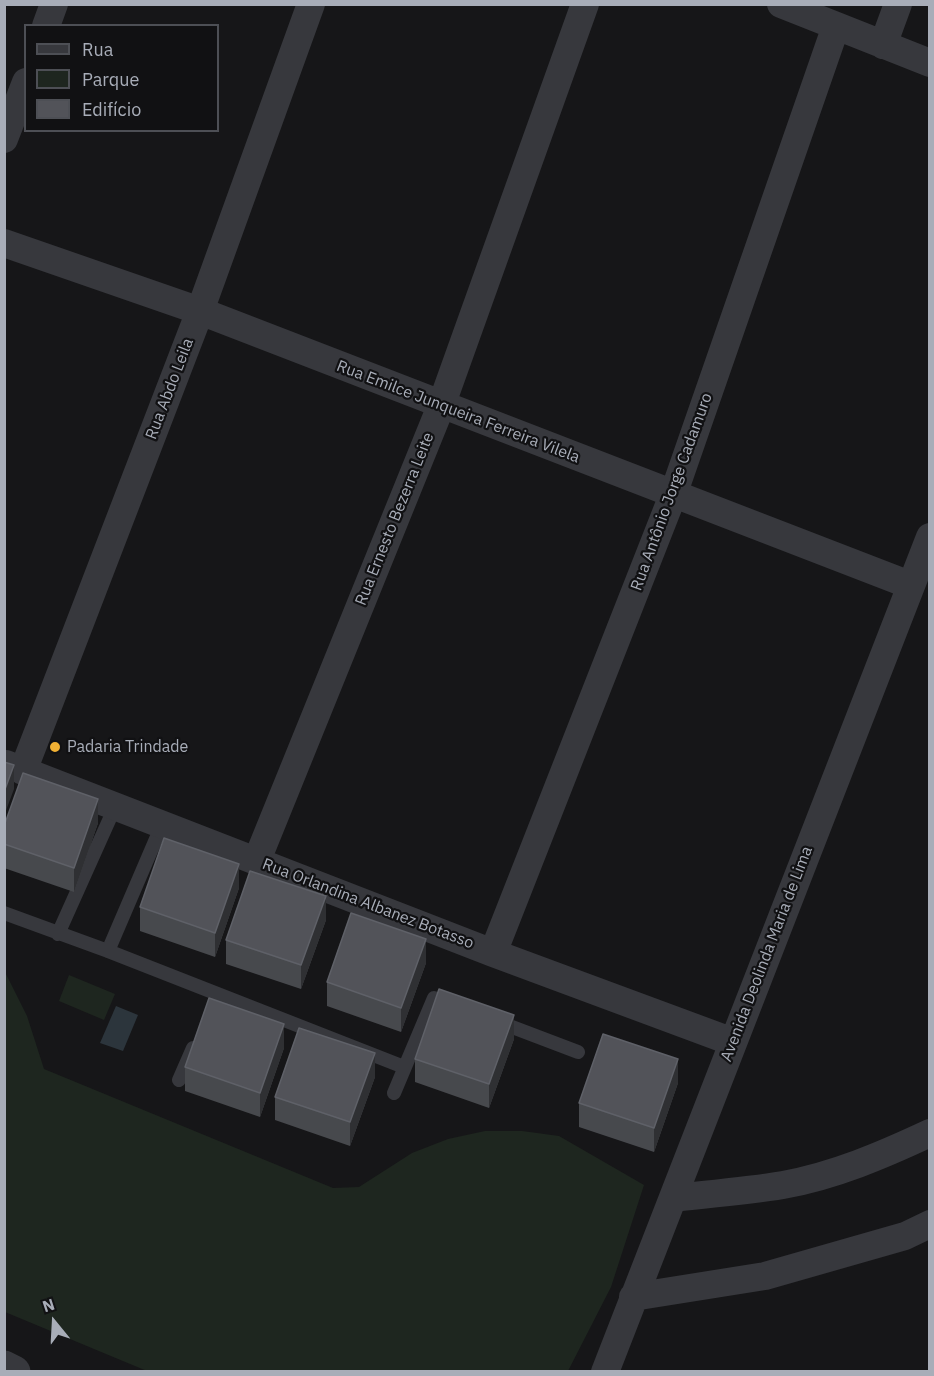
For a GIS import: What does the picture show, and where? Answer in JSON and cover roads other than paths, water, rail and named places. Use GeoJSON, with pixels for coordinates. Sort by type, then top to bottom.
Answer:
{"type":"FeatureCollection","features":[{"type":"Feature","properties":{"kind":"street"},"geometry":{"type":"LineString","coordinates":[[47,24],[54,4]]}},
{"type":"Feature","properties":{"kind":"street","name":"Rua Abdo Leila"},"geometry":{"type":"LineString","coordinates":[[14,767],[200,311],[311,4]]}},
{"type":"Feature","properties":{"kind":"street","name":"Rua Ernesto Bezerra Leite"},"geometry":{"type":"LineString","coordinates":[[256,860],[441,406],[585,4]]}},
{"type":"Feature","properties":{"kind":"street"},"geometry":{"type":"LineString","coordinates":[[782,4],[930,63]]}},
{"type":"Feature","properties":{"kind":"street"},"geometry":{"type":"LineString","coordinates":[[883,45],[898,4]]}},
{"type":"Feature","properties":{"kind":"street","name":"Rua Antônio Jorge Cadamuro"},"geometry":{"type":"LineString","coordinates":[[493,953],[673,495],[836,26]]}},
{"type":"Feature","properties":{"kind":"street"},"geometry":{"type":"LineString","coordinates":[[4,139],[24,87]]}},
{"type":"Feature","properties":{"kind":"street","name":"Rua Emilce Junqueira Ferreira Vilela"},"geometry":{"type":"LineString","coordinates":[[4,243],[200,311],[441,406],[910,585]]}},
{"type":"Feature","properties":{"kind":"street","name":"Avenida Deolinda Maria de Lima"},"geometry":{"type":"LineString","coordinates":[[605,1371],[930,537]]}},
{"type":"Feature","properties":{"kind":"street","name":"Rua Orlandina Albanez Botasso"},"geometry":{"type":"LineString","coordinates":[[14,767],[493,953],[733,1042]]}},
{"type":"Feature","properties":{"kind":"street"},"geometry":{"type":"LineString","coordinates":[[673,1198],[783,1185],[835,1172],[888,1153],[930,1133]]}},
{"type":"Feature","properties":{"kind":"street"},"geometry":{"type":"LineString","coordinates":[[633,1297],[765,1276],[905,1236],[930,1224]]}},
{"type":"Feature","properties":{"kind":"street"},"geometry":{"type":"LineString","coordinates":[[4,1367],[14,1371]]}},
{"type":"Feature","properties":{"kind":"lane"},"geometry":{"type":"LineString","coordinates":[[58,934],[115,807]]}},
{"type":"Feature","properties":{"kind":"lane"},"geometry":{"type":"LineString","coordinates":[[108,951],[162,825]]}},
{"type":"Feature","properties":{"kind":"lane"},"geometry":{"type":"LineString","coordinates":[[4,914],[108,951],[215,999],[404,1067]]}},
{"type":"Feature","properties":{"kind":"lane"},"geometry":{"type":"LineString","coordinates":[[394,1093],[434,998],[467,1010]]}},
{"type":"Feature","properties":{"kind":"lane"},"geometry":{"type":"LineString","coordinates":[[489,1019],[578,1052]]}},
{"type":"Feature","properties":{"kind":"lane"},"geometry":{"type":"LineString","coordinates":[[179,1080],[198,1037]]}},
{"type":"Feature","properties":{"kind":"place","name":"Padaria Trindade"},"geometry":{"type":"Point","coordinates":[55,747]}}]}
